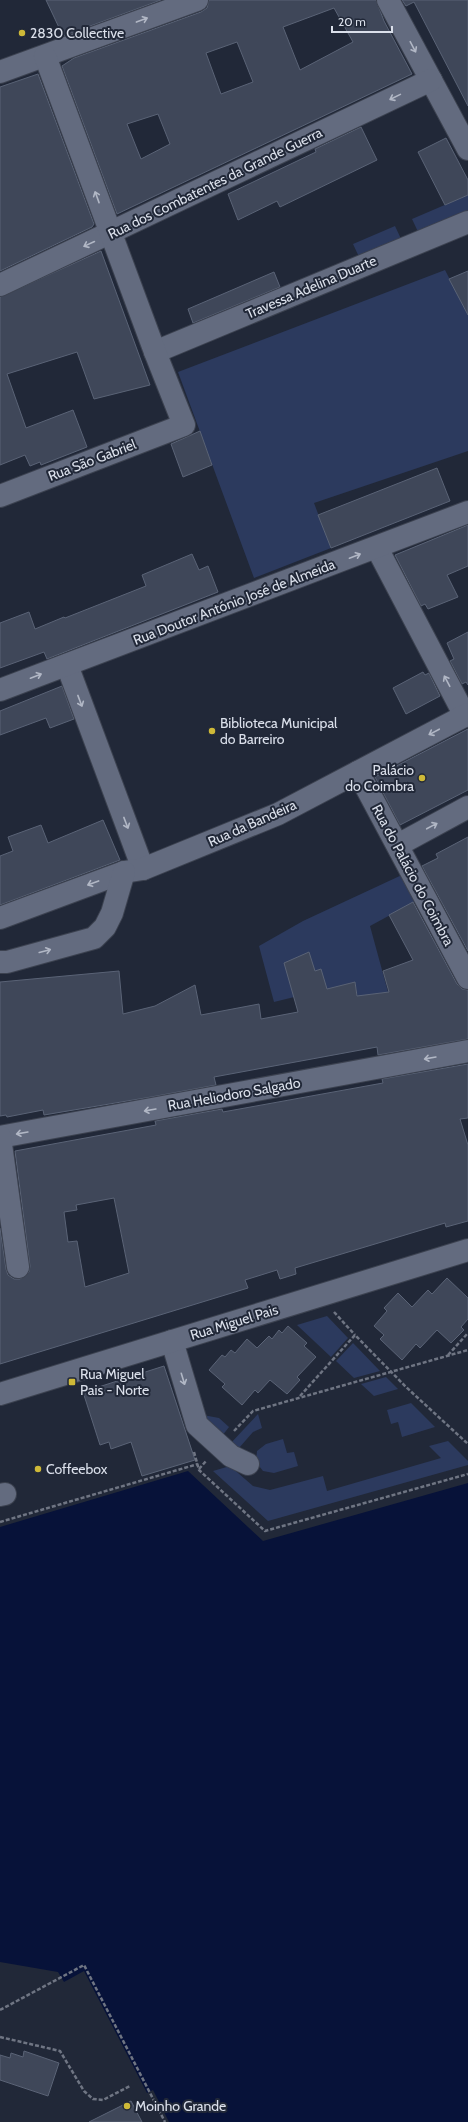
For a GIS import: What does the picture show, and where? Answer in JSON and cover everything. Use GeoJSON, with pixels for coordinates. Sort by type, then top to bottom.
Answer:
{"type":"FeatureCollection","features":[{"type":"Feature","properties":{"kind":"street"},"geometry":{"type":"LineString","coordinates":[[0,72],[196,0]]}},
{"type":"Feature","properties":{"kind":"street"},"geometry":{"type":"LineString","coordinates":[[388,0],[468,149]]}},
{"type":"Feature","properties":{"kind":"street"},"geometry":{"type":"LineString","coordinates":[[44,56],[155,352]]}},
{"type":"Feature","properties":{"kind":"street","name":"Rua dos Combatentes da Grande Guerra"},"geometry":{"type":"LineString","coordinates":[[0,285],[431,80]]}},
{"type":"Feature","properties":{"kind":"street","name":"Travessa Adelina Duarte"},"geometry":{"type":"LineString","coordinates":[[155,352],[468,222]]}},
{"type":"Feature","properties":{"kind":"street","name":"Rua São Gabriel"},"geometry":{"type":"LineString","coordinates":[[0,496],[184,425],[155,352]]}},
{"type":"Feature","properties":{"kind":"street","name":"Rua Doutor António José de Almeida"},"geometry":{"type":"LineString","coordinates":[[0,690],[377,548],[468,512]]}},
{"type":"Feature","properties":{"kind":"street"},"geometry":{"type":"LineString","coordinates":[[377,548],[466,715]]}},
{"type":"Feature","properties":{"kind":"street"},"geometry":{"type":"LineString","coordinates":[[0,962],[7,962],[94,938],[105,928],[133,870],[67,664]]}},
{"type":"Feature","properties":{"kind":"street","name":"Rua da Bandeira"},"geometry":{"type":"LineString","coordinates":[[0,918],[133,870],[272,817],[466,715]]}},
{"type":"Feature","properties":{"kind":"street","name":"Rua do Palácio do Coimbra"},"geometry":{"type":"LineString","coordinates":[[358,772],[468,978]]}},
{"type":"Feature","properties":{"kind":"street"},"geometry":{"type":"LineString","coordinates":[[398,845],[468,807]]}},
{"type":"Feature","properties":{"kind":"street","name":"Rua Heliodoro Salgado"},"geometry":{"type":"LineString","coordinates":[[0,1137],[468,1051]]}},
{"type":"Feature","properties":{"kind":"street"},"geometry":{"type":"LineString","coordinates":[[0,1137],[18,1267]]}},
{"type":"Feature","properties":{"kind":"street","name":"Rua Miguel Pais"},"geometry":{"type":"LineString","coordinates":[[0,1394],[468,1250]]}},
{"type":"Feature","properties":{"kind":"street"},"geometry":{"type":"LineString","coordinates":[[172,1341],[197,1425],[231,1456],[248,1464]]}},
{"type":"Feature","properties":{"kind":"path"},"geometry":{"type":"LineString","coordinates":[[330,1309],[391,1372],[468,1444]]}},
{"type":"Feature","properties":{"kind":"path"},"geometry":{"type":"LineString","coordinates":[[447,1356],[468,1333]]}},
{"type":"Feature","properties":{"kind":"path"},"geometry":{"type":"LineString","coordinates":[[298,1398],[355,1335]]}},
{"type":"Feature","properties":{"kind":"path"},"geometry":{"type":"LineString","coordinates":[[199,1470],[253,1410],[468,1350]]}},
{"type":"Feature","properties":{"kind":"path"},"geometry":{"type":"LineString","coordinates":[[194,1449],[199,1470],[265,1531],[468,1474]]}},
{"type":"Feature","properties":{"kind":"path"},"geometry":{"type":"LineString","coordinates":[[0,1522],[198,1464]]}},
{"type":"Feature","properties":{"kind":"path"},"geometry":{"type":"LineString","coordinates":[[0,2010],[84,1965],[164,2122]]}},
{"type":"Feature","properties":{"kind":"path"},"geometry":{"type":"LineString","coordinates":[[0,2037],[60,2051],[84,2090],[93,2099],[103,2100],[130,2086]]}},
{"type":"Feature","properties":{"kind":"shaded area"},"geometry":{"type":"Polygon","coordinates":[[[468,195],[468,215],[420,236],[412,219],[468,195]]]}},
{"type":"Feature","properties":{"kind":"shaded area"},"geometry":{"type":"Polygon","coordinates":[[[395,226],[402,241],[360,259],[353,244],[395,226]]]}},
{"type":"Feature","properties":{"kind":"shaded area"},"geometry":{"type":"Polygon","coordinates":[[[445,270],[468,315],[468,451],[314,503],[331,548],[254,578],[178,372],[445,270]]]}},
{"type":"Feature","properties":{"kind":"shaded area"},"geometry":{"type":"Polygon","coordinates":[[[404,874],[418,900],[370,926],[388,992],[367,995],[377,1047],[367,1049],[355,982],[274,1002],[259,946],[303,921],[404,874]]]}},
{"type":"Feature","properties":{"kind":"shaded area"},"geometry":{"type":"Polygon","coordinates":[[[327,1316],[348,1338],[331,1357],[297,1325],[327,1316]]]}},
{"type":"Feature","properties":{"kind":"shaded area"},"geometry":{"type":"Polygon","coordinates":[[[353,1343],[380,1371],[354,1378],[336,1361],[353,1343]]]}},
{"type":"Feature","properties":{"kind":"shaded area"},"geometry":{"type":"Polygon","coordinates":[[[386,1377],[398,1389],[374,1396],[361,1384],[386,1377]]]}},
{"type":"Feature","properties":{"kind":"shaded area"},"geometry":{"type":"Polygon","coordinates":[[[411,1403],[435,1427],[402,1437],[398,1422],[391,1424],[387,1410],[411,1403]]]}},
{"type":"Feature","properties":{"kind":"shaded area"},"geometry":{"type":"Polygon","coordinates":[[[258,1414],[262,1428],[253,1432],[239,1448],[230,1444],[258,1414]]]}},
{"type":"Feature","properties":{"kind":"shaded area"},"geometry":{"type":"Polygon","coordinates":[[[203,1415],[219,1418],[229,1427],[222,1436],[203,1415]]]}},
{"type":"Feature","properties":{"kind":"shaded area"},"geometry":{"type":"Polygon","coordinates":[[[283,1439],[287,1453],[294,1452],[298,1466],[274,1473],[263,1471],[256,1462],[257,1451],[266,1444],[283,1439]]]}},
{"type":"Feature","properties":{"kind":"shaded area"},"geometry":{"type":"Polygon","coordinates":[[[448,1441],[468,1461],[468,1465],[268,1521],[213,1471],[230,1466],[253,1486],[270,1490],[323,1476],[327,1491],[441,1458],[429,1446],[448,1441]]]}},
{"type":"Feature","properties":{"kind":"shaded area"},"geometry":{"type":"Polygon","coordinates":[[[188,1471],[263,1541],[468,1483],[468,2122],[169,2122],[153,2090],[147,2093],[84,1971],[64,1982],[58,1972],[0,1962],[0,1527],[188,1471]]]}},
{"type":"Feature","properties":{"kind":"building"},"geometry":{"type":"Polygon","coordinates":[[[46,0],[161,0],[63,36],[46,0]]]}},
{"type":"Feature","properties":{"kind":"building"},"geometry":{"type":"Polygon","coordinates":[[[209,0],[376,0],[384,21],[412,74],[117,214],[62,66],[74,58],[201,12],[207,8],[209,0]],[[334,8],[283,27],[300,70],[353,42],[334,8]],[[237,42],[206,53],[221,94],[253,82],[237,42]],[[158,114],[127,124],[141,159],[170,144],[158,114]]]}},
{"type":"Feature","properties":{"kind":"building"},"geometry":{"type":"Polygon","coordinates":[[[402,0],[468,0],[468,106],[414,2],[406,6],[402,0]]]}},
{"type":"Feature","properties":{"kind":"building"},"geometry":{"type":"Polygon","coordinates":[[[38,74],[94,224],[92,227],[0,271],[0,87],[38,74]]]}},
{"type":"Feature","properties":{"kind":"building"},"geometry":{"type":"Polygon","coordinates":[[[361,127],[377,160],[280,207],[277,201],[238,220],[228,194],[316,152],[315,149],[361,127]]]}},
{"type":"Feature","properties":{"kind":"building"},"geometry":{"type":"Polygon","coordinates":[[[446,138],[468,180],[468,195],[445,205],[418,152],[446,138]]]}},
{"type":"Feature","properties":{"kind":"building"},"geometry":{"type":"Polygon","coordinates":[[[101,251],[150,385],[94,399],[77,352],[7,374],[26,428],[73,410],[87,447],[41,465],[40,462],[30,466],[25,455],[0,465],[0,297],[101,251]]]}},
{"type":"Feature","properties":{"kind":"building"},"geometry":{"type":"Polygon","coordinates":[[[468,271],[468,315],[449,279],[468,271]]]}},
{"type":"Feature","properties":{"kind":"building"},"geometry":{"type":"Polygon","coordinates":[[[274,272],[280,287],[193,323],[188,309],[274,272]]]}},
{"type":"Feature","properties":{"kind":"building"},"geometry":{"type":"Polygon","coordinates":[[[200,431],[212,465],[183,477],[171,444],[200,431]]]}},
{"type":"Feature","properties":{"kind":"building"},"geometry":{"type":"Polygon","coordinates":[[[437,468],[450,501],[331,548],[318,515],[437,468]]]}},
{"type":"Feature","properties":{"kind":"building"},"geometry":{"type":"Polygon","coordinates":[[[468,525],[468,566],[447,575],[458,597],[428,609],[425,604],[421,606],[395,555],[468,525]]]}},
{"type":"Feature","properties":{"kind":"building"},"geometry":{"type":"Polygon","coordinates":[[[192,554],[199,570],[208,566],[218,592],[47,659],[44,652],[0,668],[0,623],[29,612],[35,629],[146,586],[142,575],[192,554]]]}},
{"type":"Feature","properties":{"kind":"building"},"geometry":{"type":"Polygon","coordinates":[[[468,632],[468,685],[466,682],[462,684],[450,661],[454,659],[447,643],[468,632]]]}},
{"type":"Feature","properties":{"kind":"building"},"geometry":{"type":"Polygon","coordinates":[[[423,672],[425,675],[429,673],[440,696],[406,714],[393,688],[423,672]]]}},
{"type":"Feature","properties":{"kind":"building"},"geometry":{"type":"Polygon","coordinates":[[[62,686],[74,719],[50,728],[46,718],[0,735],[0,711],[62,686]]]}},
{"type":"Feature","properties":{"kind":"building","name":"Palácio do Coimbra"},"geometry":{"type":"Polygon","coordinates":[[[468,729],[468,790],[400,825],[375,777],[468,729]]]}},
{"type":"Feature","properties":{"kind":"building"},"geometry":{"type":"Polygon","coordinates":[[[103,820],[120,860],[0,905],[0,856],[13,851],[8,837],[41,825],[48,843],[103,820]]]}},
{"type":"Feature","properties":{"kind":"building"},"geometry":{"type":"Polygon","coordinates":[[[468,837],[468,951],[422,866],[438,858],[436,854],[468,837]]]}},
{"type":"Feature","properties":{"kind":"building"},"geometry":{"type":"Polygon","coordinates":[[[413,902],[457,984],[462,989],[468,990],[468,1039],[378,1055],[377,1047],[214,1077],[216,1085],[151,1097],[44,1115],[43,1110],[7,1117],[6,1115],[0,1116],[0,982],[119,971],[123,1014],[155,1006],[195,985],[201,1015],[259,1004],[261,1019],[298,1012],[284,963],[309,952],[315,971],[321,969],[327,989],[355,982],[357,996],[389,992],[383,971],[413,960],[389,915],[413,902]]]}},
{"type":"Feature","properties":{"kind":"building"},"geometry":{"type":"Polygon","coordinates":[[[468,1064],[468,1118],[460,1119],[468,1145],[468,1221],[446,1227],[445,1223],[295,1268],[296,1274],[280,1279],[277,1270],[245,1280],[248,1288],[0,1364],[0,1228],[8,1275],[14,1279],[20,1279],[29,1272],[30,1266],[15,1151],[156,1125],[155,1121],[222,1109],[223,1112],[383,1083],[382,1079],[468,1064]],[[114,1198],[76,1205],[77,1210],[64,1212],[68,1242],[77,1241],[85,1287],[129,1273],[114,1198]]]}},
{"type":"Feature","properties":{"kind":"building"},"geometry":{"type":"Polygon","coordinates":[[[447,1278],[468,1298],[468,1319],[461,1327],[464,1330],[451,1343],[437,1330],[420,1348],[416,1344],[402,1360],[380,1339],[384,1335],[374,1326],[387,1311],[384,1308],[398,1293],[412,1307],[428,1290],[432,1294],[447,1278]]]}},
{"type":"Feature","properties":{"kind":"building"},"geometry":{"type":"Polygon","coordinates":[[[288,1326],[307,1343],[304,1346],[316,1357],[297,1377],[300,1380],[287,1394],[270,1380],[258,1393],[255,1390],[242,1405],[222,1387],[225,1384],[209,1370],[222,1355],[225,1357],[231,1350],[235,1353],[247,1339],[257,1348],[269,1336],[272,1339],[279,1330],[282,1333],[288,1326]]]}},
{"type":"Feature","properties":{"kind":"building"},"geometry":{"type":"Polygon","coordinates":[[[164,1366],[195,1460],[142,1476],[131,1442],[111,1449],[109,1442],[100,1445],[83,1392],[164,1366]]]}},
{"type":"Feature","properties":{"kind":"building"},"geometry":{"type":"Polygon","coordinates":[[[24,2051],[59,2063],[48,2096],[0,2080],[0,2055],[10,2058],[11,2053],[23,2057],[24,2051]]]}},
{"type":"Feature","properties":{"kind":"building","name":"Moinho Grande"},"geometry":{"type":"Polygon","coordinates":[[[131,2101],[142,2122],[89,2122],[131,2101]]]}},
{"type":"Feature","properties":{"kind":"place","name":"2830 Collective"},"geometry":{"type":"Point","coordinates":[22,33]}},
{"type":"Feature","properties":{"kind":"place","name":"Biblioteca Municipal do Barreiro"},"geometry":{"type":"Point","coordinates":[212,731]}},
{"type":"Feature","properties":{"kind":"place","name":"Palácio do Coimbra"},"geometry":{"type":"Point","coordinates":[422,778]}},
{"type":"Feature","properties":{"kind":"place","name":"Rua Miguel Pais - Norte"},"geometry":{"type":"Point","coordinates":[72,1382]}},
{"type":"Feature","properties":{"kind":"place","name":"Coffeebox"},"geometry":{"type":"Point","coordinates":[38,1469]}},
{"type":"Feature","properties":{"kind":"place","name":"Moinho Grande"},"geometry":{"type":"Point","coordinates":[127,2106]}}]}
